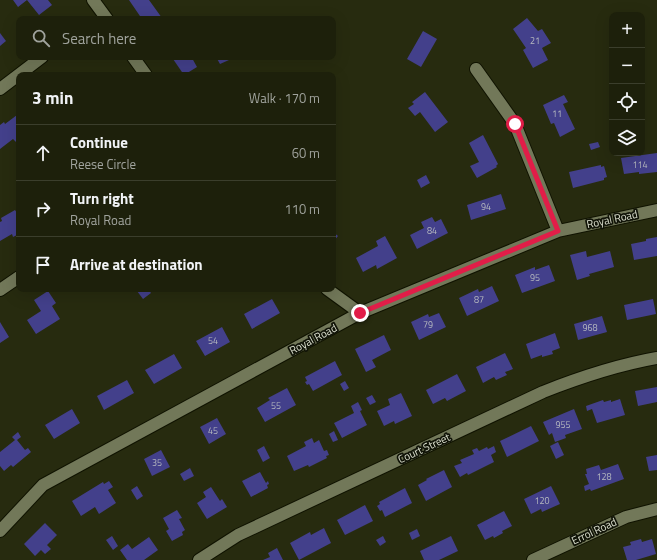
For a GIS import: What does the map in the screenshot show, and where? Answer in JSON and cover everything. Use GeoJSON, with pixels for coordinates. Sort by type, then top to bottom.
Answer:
{"type":"FeatureCollection","features":[{"type":"Feature","properties":{"kind":"street"},"geometry":{"type":"LineString","coordinates":[[93,0],[100,16]]}},
{"type":"Feature","properties":{"kind":"street"},"geometry":{"type":"LineString","coordinates":[[22,72],[38,60]]}},
{"type":"Feature","properties":{"kind":"street"},"geometry":{"type":"LineString","coordinates":[[135,60],[144,72]]}},
{"type":"Feature","properties":{"kind":"street"},"geometry":{"type":"LineString","coordinates":[[476,69],[515,124],[558,231]]}},
{"type":"Feature","properties":{"kind":"street"},"geometry":{"type":"LineString","coordinates":[[0,89],[16,77]]}},
{"type":"Feature","properties":{"kind":"street","name":"Royal Road"},"geometry":{"type":"LineString","coordinates":[[0,531],[42,485],[360,313],[558,231],[657,210]]}},
{"type":"Feature","properties":{"kind":"street"},"geometry":{"type":"LineString","coordinates":[[0,290],[16,279]]}},
{"type":"Feature","properties":{"kind":"street"},"geometry":{"type":"LineString","coordinates":[[331,292],[360,313]]}},
{"type":"Feature","properties":{"kind":"street","name":"Court Street"},"geometry":{"type":"LineString","coordinates":[[199,560],[238,535],[543,392],[587,375],[637,361],[657,358]]}},
{"type":"Feature","properties":{"kind":"street","name":"Errol Road"},"geometry":{"type":"LineString","coordinates":[[534,560],[626,516],[657,509]]}},
{"type":"Feature","properties":{"kind":"building"},"geometry":{"type":"Polygon","coordinates":[[[13,0],[27,0],[18,7],[13,0]]]}},
{"type":"Feature","properties":{"kind":"building"},"geometry":{"type":"Polygon","coordinates":[[[27,0],[48,0],[52,5],[39,15],[27,0]]]}},
{"type":"Feature","properties":{"kind":"building"},"geometry":{"type":"Polygon","coordinates":[[[129,0],[149,0],[161,16],[140,16],[129,0]]]}},
{"type":"Feature","properties":{"kind":"building"},"geometry":{"type":"Polygon","coordinates":[[[527,18],[538,31],[542,29],[551,43],[542,48],[548,60],[533,68],[523,50],[526,48],[513,29],[527,18]]]}},
{"type":"Feature","properties":{"kind":"building"},"geometry":{"type":"Polygon","coordinates":[[[423,31],[437,39],[421,67],[407,59],[423,31]]]}},
{"type":"Feature","properties":{"kind":"building"},"geometry":{"type":"Polygon","coordinates":[[[0,33],[6,41],[0,46],[0,33]]]}},
{"type":"Feature","properties":{"kind":"building"},"geometry":{"type":"Polygon","coordinates":[[[174,60],[193,60],[197,67],[189,72],[182,72],[174,60]]]}},
{"type":"Feature","properties":{"kind":"building"},"geometry":{"type":"Polygon","coordinates":[[[218,60],[229,60],[220,64],[218,60]]]}},
{"type":"Feature","properties":{"kind":"building"},"geometry":{"type":"Polygon","coordinates":[[[425,92],[448,122],[435,132],[420,112],[415,116],[408,108],[414,104],[412,102],[425,92]]]}},
{"type":"Feature","properties":{"kind":"building"},"geometry":{"type":"Polygon","coordinates":[[[564,95],[568,102],[563,104],[575,129],[560,137],[554,123],[551,124],[543,105],[564,95]]]}},
{"type":"Feature","properties":{"kind":"building"},"geometry":{"type":"Polygon","coordinates":[[[16,116],[16,142],[13,139],[0,149],[0,125],[4,122],[5,124],[16,116]]]}},
{"type":"Feature","properties":{"kind":"building"},"geometry":{"type":"Polygon","coordinates":[[[483,135],[498,164],[496,166],[497,167],[477,178],[470,166],[479,162],[469,143],[483,135]]]}},
{"type":"Feature","properties":{"kind":"building"},"geometry":{"type":"Polygon","coordinates":[[[598,142],[600,147],[591,150],[589,144],[598,142]]]}},
{"type":"Feature","properties":{"kind":"building"},"geometry":{"type":"Polygon","coordinates":[[[657,153],[657,172],[624,174],[621,158],[645,156],[645,155],[657,153]]]}},
{"type":"Feature","properties":{"kind":"building"},"geometry":{"type":"Polygon","coordinates":[[[601,165],[601,167],[604,166],[607,177],[604,178],[604,180],[573,188],[569,172],[601,165]]]}},
{"type":"Feature","properties":{"kind":"building"},"geometry":{"type":"Polygon","coordinates":[[[426,175],[430,183],[421,188],[417,180],[426,175]]]}},
{"type":"Feature","properties":{"kind":"building"},"geometry":{"type":"Polygon","coordinates":[[[501,194],[506,209],[471,220],[467,205],[501,194]]]}},
{"type":"Feature","properties":{"kind":"building"},"geometry":{"type":"Polygon","coordinates":[[[15,210],[16,236],[13,237],[12,234],[0,241],[1,218],[15,210]]]}},
{"type":"Feature","properties":{"kind":"building"},"geometry":{"type":"Polygon","coordinates":[[[432,217],[435,222],[441,219],[448,233],[417,249],[410,235],[424,228],[421,222],[432,217]]]}},
{"type":"Feature","properties":{"kind":"building"},"geometry":{"type":"Polygon","coordinates":[[[385,236],[397,258],[377,269],[376,265],[363,272],[356,258],[378,246],[376,241],[385,236]]]}},
{"type":"Feature","properties":{"kind":"building"},"geometry":{"type":"Polygon","coordinates":[[[657,237],[657,256],[634,260],[631,244],[657,237]]]}},
{"type":"Feature","properties":{"kind":"building"},"geometry":{"type":"Polygon","coordinates":[[[586,251],[587,257],[610,251],[614,267],[589,274],[590,276],[577,280],[570,255],[586,251]]]}},
{"type":"Feature","properties":{"kind":"building"},"geometry":{"type":"Polygon","coordinates":[[[549,265],[555,281],[522,293],[515,275],[535,267],[535,270],[549,265]]]}},
{"type":"Feature","properties":{"kind":"building"},"geometry":{"type":"Polygon","coordinates":[[[492,286],[499,301],[467,316],[459,298],[478,289],[479,292],[492,286]]]}},
{"type":"Feature","properties":{"kind":"building"},"geometry":{"type":"Polygon","coordinates":[[[49,292],[56,303],[52,306],[60,319],[36,334],[27,320],[41,311],[34,300],[49,292]]]}},
{"type":"Feature","properties":{"kind":"building"},"geometry":{"type":"Polygon","coordinates":[[[138,292],[150,292],[151,293],[143,299],[138,292]]]}},
{"type":"Feature","properties":{"kind":"building"},"geometry":{"type":"Polygon","coordinates":[[[272,299],[280,313],[252,329],[244,314],[272,299]]]}},
{"type":"Feature","properties":{"kind":"building"},"geometry":{"type":"Polygon","coordinates":[[[653,299],[656,314],[627,320],[624,305],[653,299]]]}},
{"type":"Feature","properties":{"kind":"building"},"geometry":{"type":"Polygon","coordinates":[[[439,313],[446,327],[419,340],[411,322],[428,314],[429,317],[439,313]]]}},
{"type":"Feature","properties":{"kind":"building"},"geometry":{"type":"Polygon","coordinates":[[[602,316],[607,332],[578,340],[574,324],[602,316]]]}},
{"type":"Feature","properties":{"kind":"building"},"geometry":{"type":"Polygon","coordinates":[[[0,322],[9,337],[0,343],[0,322]]]}},
{"type":"Feature","properties":{"kind":"building"},"geometry":{"type":"Polygon","coordinates":[[[222,327],[230,342],[205,356],[196,341],[222,327]]]}},
{"type":"Feature","properties":{"kind":"building"},"geometry":{"type":"Polygon","coordinates":[[[555,333],[560,348],[552,351],[553,354],[542,357],[542,355],[531,359],[526,344],[555,333]]]}},
{"type":"Feature","properties":{"kind":"building"},"geometry":{"type":"Polygon","coordinates":[[[384,335],[391,350],[372,360],[376,367],[366,372],[355,349],[384,335]]]}},
{"type":"Feature","properties":{"kind":"building"},"geometry":{"type":"Polygon","coordinates":[[[505,353],[513,369],[505,372],[507,375],[496,380],[494,377],[483,383],[476,367],[505,353]]]}},
{"type":"Feature","properties":{"kind":"building"},"geometry":{"type":"Polygon","coordinates":[[[174,354],[182,368],[154,384],[145,370],[174,354]]]}},
{"type":"Feature","properties":{"kind":"building"},"geometry":{"type":"Polygon","coordinates":[[[335,361],[342,375],[313,391],[309,384],[307,385],[305,382],[307,381],[305,377],[335,361]]]}},
{"type":"Feature","properties":{"kind":"building"},"geometry":{"type":"Polygon","coordinates":[[[457,374],[466,391],[447,401],[445,398],[433,404],[426,390],[457,374]]]}},
{"type":"Feature","properties":{"kind":"building"},"geometry":{"type":"Polygon","coordinates":[[[127,380],[134,393],[104,410],[97,396],[127,380]]]}},
{"type":"Feature","properties":{"kind":"building"},"geometry":{"type":"Polygon","coordinates":[[[345,381],[349,388],[344,391],[340,384],[345,381]]]}},
{"type":"Feature","properties":{"kind":"building"},"geometry":{"type":"Polygon","coordinates":[[[657,387],[657,402],[638,406],[635,391],[657,387]]]}},
{"type":"Feature","properties":{"kind":"building"},"geometry":{"type":"Polygon","coordinates":[[[287,388],[296,405],[265,422],[257,408],[270,400],[268,398],[287,388]]]}},
{"type":"Feature","properties":{"kind":"building"},"geometry":{"type":"Polygon","coordinates":[[[401,393],[412,416],[395,424],[394,421],[384,426],[377,411],[390,405],[388,399],[401,393]]]}},
{"type":"Feature","properties":{"kind":"building"},"geometry":{"type":"Polygon","coordinates":[[[372,395],[376,402],[370,405],[366,398],[372,395]]]}},
{"type":"Feature","properties":{"kind":"building"},"geometry":{"type":"Polygon","coordinates":[[[620,399],[625,415],[597,423],[592,409],[587,411],[586,406],[603,400],[604,402],[611,400],[611,402],[620,399]]]}},
{"type":"Feature","properties":{"kind":"building"},"geometry":{"type":"Polygon","coordinates":[[[358,402],[362,410],[360,411],[367,425],[342,438],[334,423],[354,413],[351,406],[358,402]]]}},
{"type":"Feature","properties":{"kind":"building"},"geometry":{"type":"Polygon","coordinates":[[[72,409],[80,423],[54,439],[45,425],[72,409]]]}},
{"type":"Feature","properties":{"kind":"building"},"geometry":{"type":"Polygon","coordinates":[[[574,409],[582,429],[565,435],[566,438],[555,442],[552,433],[549,435],[543,422],[574,409]]]}},
{"type":"Feature","properties":{"kind":"building"},"geometry":{"type":"Polygon","coordinates":[[[217,418],[226,434],[209,444],[200,427],[217,418]]]}},
{"type":"Feature","properties":{"kind":"building"},"geometry":{"type":"Polygon","coordinates":[[[531,426],[539,441],[507,457],[500,441],[531,426]]]}},
{"type":"Feature","properties":{"kind":"building"},"geometry":{"type":"Polygon","coordinates":[[[334,431],[338,440],[333,442],[329,434],[334,431]]]}},
{"type":"Feature","properties":{"kind":"building"},"geometry":{"type":"Polygon","coordinates":[[[18,432],[21,437],[17,440],[25,450],[28,448],[31,452],[13,467],[11,465],[4,471],[0,466],[0,452],[15,440],[12,437],[18,432]]]}},
{"type":"Feature","properties":{"kind":"building"},"geometry":{"type":"Polygon","coordinates":[[[312,438],[314,443],[319,440],[324,451],[327,450],[329,455],[326,456],[327,458],[309,467],[308,465],[294,471],[287,456],[306,446],[304,442],[312,438]]]}},
{"type":"Feature","properties":{"kind":"building"},"geometry":{"type":"Polygon","coordinates":[[[558,442],[564,455],[556,459],[550,446],[558,442]]]}},
{"type":"Feature","properties":{"kind":"building"},"geometry":{"type":"Polygon","coordinates":[[[264,446],[270,458],[263,462],[257,450],[264,446]]]}},
{"type":"Feature","properties":{"kind":"building"},"geometry":{"type":"Polygon","coordinates":[[[494,446],[496,452],[491,455],[494,462],[468,475],[467,473],[460,477],[454,466],[462,463],[460,460],[474,454],[472,450],[477,448],[479,451],[487,447],[488,449],[494,446]]]}},
{"type":"Feature","properties":{"kind":"building"},"geometry":{"type":"Polygon","coordinates":[[[161,450],[170,467],[152,476],[144,459],[161,450]]]}},
{"type":"Feature","properties":{"kind":"building"},"geometry":{"type":"Polygon","coordinates":[[[657,455],[657,470],[649,471],[646,457],[657,455]]]}},
{"type":"Feature","properties":{"kind":"building"},"geometry":{"type":"Polygon","coordinates":[[[618,464],[624,479],[591,491],[590,489],[585,491],[584,486],[589,484],[585,474],[587,474],[586,469],[599,465],[601,470],[618,464]]]}},
{"type":"Feature","properties":{"kind":"building"},"geometry":{"type":"Polygon","coordinates":[[[190,468],[194,476],[184,481],[180,474],[190,468]]]}},
{"type":"Feature","properties":{"kind":"building"},"geometry":{"type":"Polygon","coordinates":[[[444,470],[452,487],[426,501],[418,485],[444,470]]]}},
{"type":"Feature","properties":{"kind":"building"},"geometry":{"type":"Polygon","coordinates":[[[260,472],[266,483],[268,481],[268,488],[251,497],[242,481],[260,472]]]}},
{"type":"Feature","properties":{"kind":"building"},"geometry":{"type":"Polygon","coordinates":[[[109,481],[113,487],[108,490],[116,503],[99,514],[95,507],[81,516],[72,501],[103,482],[104,484],[109,481]]]}},
{"type":"Feature","properties":{"kind":"building"},"geometry":{"type":"Polygon","coordinates":[[[137,486],[143,496],[137,500],[131,490],[137,486]]]}},
{"type":"Feature","properties":{"kind":"building"},"geometry":{"type":"Polygon","coordinates":[[[551,486],[560,504],[542,512],[541,509],[531,514],[524,499],[551,486]]]}},
{"type":"Feature","properties":{"kind":"building"},"geometry":{"type":"Polygon","coordinates":[[[211,487],[220,501],[222,499],[227,507],[207,519],[197,503],[206,497],[203,492],[211,487]]]}},
{"type":"Feature","properties":{"kind":"building"},"geometry":{"type":"Polygon","coordinates":[[[405,488],[412,503],[385,517],[382,510],[380,511],[377,506],[380,504],[379,502],[405,488]]]}},
{"type":"Feature","properties":{"kind":"building"},"geometry":{"type":"Polygon","coordinates":[[[365,505],[373,521],[345,535],[337,520],[365,505]]]}},
{"type":"Feature","properties":{"kind":"building"},"geometry":{"type":"Polygon","coordinates":[[[177,510],[182,518],[179,519],[185,530],[182,532],[183,535],[172,541],[166,531],[169,529],[163,518],[177,510]]]}},
{"type":"Feature","properties":{"kind":"building"},"geometry":{"type":"Polygon","coordinates":[[[504,511],[512,526],[502,531],[503,533],[494,538],[493,536],[485,540],[477,525],[504,511]]]}},
{"type":"Feature","properties":{"kind":"building"},"geometry":{"type":"Polygon","coordinates":[[[45,523],[57,535],[47,545],[51,549],[45,554],[41,550],[35,556],[24,544],[45,523]]]}},
{"type":"Feature","properties":{"kind":"building"},"geometry":{"type":"Polygon","coordinates":[[[324,528],[331,543],[299,560],[290,543],[310,532],[311,535],[324,528]]]}},
{"type":"Feature","properties":{"kind":"building"},"geometry":{"type":"Polygon","coordinates":[[[417,529],[420,536],[412,540],[409,533],[417,529]]]}},
{"type":"Feature","properties":{"kind":"building"},"geometry":{"type":"Polygon","coordinates":[[[112,536],[118,546],[113,550],[106,540],[112,536]]]}},
{"type":"Feature","properties":{"kind":"building"},"geometry":{"type":"Polygon","coordinates":[[[383,536],[386,542],[380,546],[376,540],[383,536]]]}},
{"type":"Feature","properties":{"kind":"building"},"geometry":{"type":"Polygon","coordinates":[[[451,536],[458,551],[439,560],[424,560],[420,551],[451,536]]]}},
{"type":"Feature","properties":{"kind":"building"},"geometry":{"type":"Polygon","coordinates":[[[149,537],[158,550],[144,560],[127,560],[120,550],[128,544],[132,549],[149,537]]]}},
{"type":"Feature","properties":{"kind":"building"},"geometry":{"type":"Polygon","coordinates":[[[641,539],[642,542],[652,539],[656,554],[636,560],[627,560],[623,547],[631,545],[630,542],[641,539]]]}},
{"type":"Feature","properties":{"kind":"building"},"geometry":{"type":"Polygon","coordinates":[[[277,548],[283,560],[263,560],[270,557],[268,553],[277,548]]]}},
{"type":"Feature","properties":{"kind":"route"},"geometry":{"type":"LineString","coordinates":[[360,313],[558,231],[515,124]]}}]}
